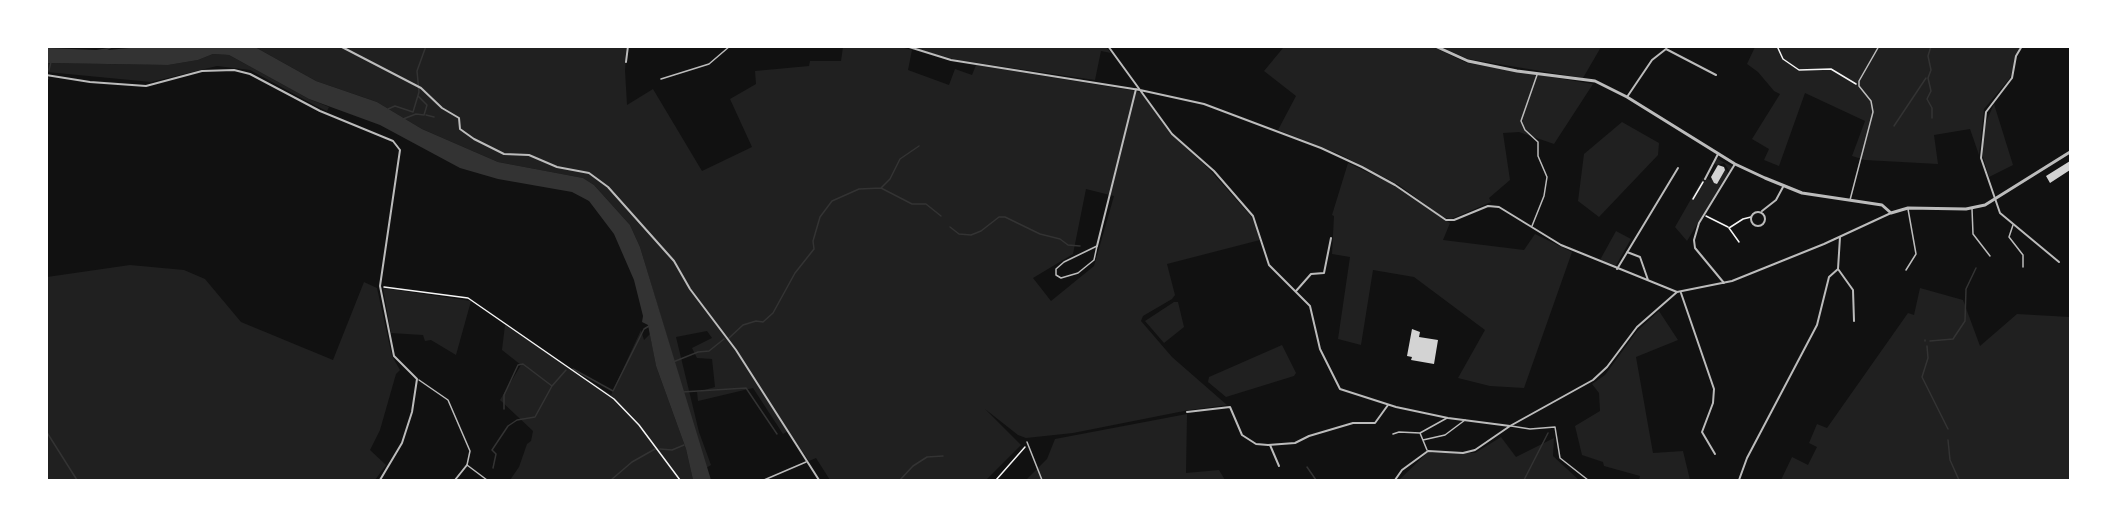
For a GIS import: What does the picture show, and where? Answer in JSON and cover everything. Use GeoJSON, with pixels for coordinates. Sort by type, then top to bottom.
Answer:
{"type":"FeatureCollection","features":[{"type":"Feature","properties":{"kind":"street"},"geometry":{"type":"LineString","coordinates":[[340,46],[420,87],[460,122],[460,126],[467,135],[499,152],[529,155],[554,166],[589,173],[608,187],[677,265],[690,289],[736,350],[819,480]]}},
{"type":"Feature","properties":{"kind":"street"},"geometry":{"type":"LineString","coordinates":[[626,62],[628,46]]}},
{"type":"Feature","properties":{"kind":"street"},"geometry":{"type":"LineString","coordinates":[[906,46],[955,61],[1138,89],[1204,104],[1321,148],[1388,181],[1446,220],[1454,220],[1494,206],[1502,208],[1561,245],[1681,293],[1724,283],[1908,208],[1972,209],[1994,201],[2070,153]]}},
{"type":"Feature","properties":{"kind":"street"},"geometry":{"type":"LineString","coordinates":[[1108,46],[1172,134],[1214,171],[1253,216],[1269,265],[1310,306],[1320,349],[1338,387],[1346,392],[1367,396],[1388,405],[1448,418],[1510,426]]}},
{"type":"Feature","properties":{"kind":"street"},"geometry":{"type":"LineString","coordinates":[[1435,46],[1468,61],[1538,74],[1595,81],[1627,97],[1735,164],[1783,187],[1809,195],[1884,205],[1891,213]]}},
{"type":"Feature","properties":{"kind":"street"},"geometry":{"type":"LineString","coordinates":[[2022,46],[2016,56],[2012,78],[1990,103],[1983,123],[1981,158],[2000,213],[2059,262]]}},
{"type":"Feature","properties":{"kind":"street"},"geometry":{"type":"LineString","coordinates":[[1627,97],[1653,60],[1665,50],[1671,49],[1716,75]]}},
{"type":"Feature","properties":{"kind":"street"},"geometry":{"type":"LineString","coordinates":[[46,75],[90,82],[146,86],[202,71],[234,70],[250,74],[312,107],[393,141],[400,150],[380,286],[394,356],[417,379],[412,412],[402,443],[380,480]]}},
{"type":"Feature","properties":{"kind":"street"},"geometry":{"type":"LineString","coordinates":[[1097,246],[1138,89]]}},
{"type":"Feature","properties":{"kind":"street"},"geometry":{"type":"LineString","coordinates":[[1704,179],[1718,154]]}},
{"type":"Feature","properties":{"kind":"street"},"geometry":{"type":"LineString","coordinates":[[1724,283],[1694,247],[1694,238],[1705,214],[1735,164]]}},
{"type":"Feature","properties":{"kind":"street"},"geometry":{"type":"LineString","coordinates":[[1617,269],[1678,168]]}},
{"type":"Feature","properties":{"kind":"street"},"geometry":{"type":"LineString","coordinates":[[1761,212],[1765,217],[1762,225],[1754,224],[1751,217],[1755,212],[1761,212],[1776,200],[1783,187]]}},
{"type":"Feature","properties":{"kind":"street"},"geometry":{"type":"LineString","coordinates":[[1840,237],[1838,269],[1853,290],[1854,321]]}},
{"type":"Feature","properties":{"kind":"street"},"geometry":{"type":"LineString","coordinates":[[1296,291],[1311,274],[1323,273],[1331,238]]}},
{"type":"Feature","properties":{"kind":"street"},"geometry":{"type":"LineString","coordinates":[[1627,252],[1640,257],[1648,280]]}},
{"type":"Feature","properties":{"kind":"street"},"geometry":{"type":"LineString","coordinates":[[1739,480],[1747,458],[1817,325],[1828,277],[1838,269]]}},
{"type":"Feature","properties":{"kind":"street"},"geometry":{"type":"LineString","coordinates":[[1395,480],[1402,470],[1428,451],[1469,452],[1485,445],[1510,426],[1599,376],[1637,327],[1677,292]]}},
{"type":"Feature","properties":{"kind":"street"},"geometry":{"type":"LineString","coordinates":[[1681,293],[1714,389],[1713,403],[1702,432],[1715,454]]}},
{"type":"Feature","properties":{"kind":"street"},"geometry":{"type":"LineString","coordinates":[[1187,412],[1230,407],[1243,436],[1256,444],[1270,445],[1295,443],[1311,435],[1329,432],[1353,423],[1375,423],[1388,405]]}},
{"type":"Feature","properties":{"kind":"street"},"geometry":{"type":"LineString","coordinates":[[1270,445],[1279,466]]}},
{"type":"Feature","properties":{"kind":"street"},"geometry":{"type":"LineString","coordinates":[[455,480],[467,465]]}},
{"type":"Feature","properties":{"kind":"lane"},"geometry":{"type":"LineString","coordinates":[[661,79],[709,64],[730,46]]}},
{"type":"Feature","properties":{"kind":"lane"},"geometry":{"type":"LineString","coordinates":[[1850,201],[1873,114],[1871,101],[1859,86],[1861,74],[1879,46]]}},
{"type":"Feature","properties":{"kind":"lane"},"geometry":{"type":"LineString","coordinates":[[1532,227],[1544,196],[1547,177],[1538,156],[1538,142],[1525,130],[1521,121],[1538,74]]}},
{"type":"Feature","properties":{"kind":"lane"},"geometry":{"type":"LineString","coordinates":[[1906,270],[1916,254],[1908,208]]}},
{"type":"Feature","properties":{"kind":"lane"},"geometry":{"type":"LineString","coordinates":[[1972,209],[1973,234],[1990,256]]}},
{"type":"Feature","properties":{"kind":"lane"},"geometry":{"type":"LineString","coordinates":[[2013,225],[2008,237],[2023,255],[2023,267]]}},
{"type":"Feature","properties":{"kind":"lane"},"geometry":{"type":"LineString","coordinates":[[1097,246],[1094,260],[1078,273],[1061,278],[1056,275],[1056,269],[1064,262],[1097,246]]}},
{"type":"Feature","properties":{"kind":"lane"},"geometry":{"type":"LineString","coordinates":[[417,379],[442,395],[453,409],[470,451],[467,465],[487,480]]}},
{"type":"Feature","properties":{"kind":"lane"},"geometry":{"type":"LineString","coordinates":[[1393,434],[1420,433],[1448,418]]}},
{"type":"Feature","properties":{"kind":"lane"},"geometry":{"type":"LineString","coordinates":[[1423,440],[1445,435],[1466,419]]}},
{"type":"Feature","properties":{"kind":"lane"},"geometry":{"type":"LineString","coordinates":[[1510,426],[1530,429],[1555,427],[1560,458],[1588,480]]}},
{"type":"Feature","properties":{"kind":"lane"},"geometry":{"type":"LineString","coordinates":[[1420,433],[1428,451]]}},
{"type":"Feature","properties":{"kind":"lane"},"geometry":{"type":"LineString","coordinates":[[1027,442],[1042,480]]}},
{"type":"Feature","properties":{"kind":"lane"},"geometry":{"type":"LineString","coordinates":[[764,480],[806,462]]}},
{"type":"Feature","properties":{"kind":"path"},"geometry":{"type":"LineString","coordinates":[[1777,46],[1783,59],[1799,70],[1833,70],[1859,86]]}},
{"type":"Feature","properties":{"kind":"path"},"geometry":{"type":"LineString","coordinates":[[1693,199],[1704,179]]}},
{"type":"Feature","properties":{"kind":"path"},"geometry":{"type":"LineString","coordinates":[[1705,214],[1729,228],[1739,242]]}},
{"type":"Feature","properties":{"kind":"path"},"geometry":{"type":"LineString","coordinates":[[1729,228],[1751,217]]}},
{"type":"Feature","properties":{"kind":"path"},"geometry":{"type":"LineString","coordinates":[[380,286],[468,298],[614,399],[639,425],[680,480]]}},
{"type":"Feature","properties":{"kind":"path"},"geometry":{"type":"LineString","coordinates":[[996,480],[1027,442]]}},
{"type":"Feature","properties":{"kind":"shaded area"},"geometry":{"type":"Polygon","coordinates":[[[153,46],[255,47],[316,81],[377,102],[422,129],[498,162],[583,178],[594,185],[630,225],[640,247],[711,480],[693,480],[686,449],[656,366],[648,325],[642,322],[643,316],[634,280],[614,234],[589,201],[572,192],[498,179],[460,168],[380,125],[309,99],[229,55],[213,54],[198,60],[168,65],[47,63],[47,48],[96,50],[114,47],[107,50],[153,46]]]}},
{"type":"Feature","properties":{"kind":"shaded area"},"geometry":{"type":"Polygon","coordinates":[[[1105,46],[1111,53],[1101,51],[1095,80],[957,60],[909,47],[1105,46]]]}},
{"type":"Feature","properties":{"kind":"shaded area"},"geometry":{"type":"Polygon","coordinates":[[[1431,46],[1467,63],[1593,84],[1554,144],[1519,132],[1503,133],[1510,180],[1489,198],[1491,202],[1451,219],[1442,217],[1399,185],[1339,154],[1278,130],[1296,96],[1264,71],[1283,48],[1271,47],[1431,46]]]}},
{"type":"Feature","properties":{"kind":"shaded area"},"geometry":{"type":"Polygon","coordinates":[[[255,47],[627,47],[625,70],[627,105],[653,89],[702,171],[752,147],[730,99],[756,84],[755,71],[809,66],[810,61],[841,61],[843,47],[900,47],[912,50],[908,70],[949,85],[955,69],[972,75],[976,65],[1136,91],[1141,93],[1172,135],[1208,168],[1250,215],[1256,226],[1260,240],[1167,264],[1175,295],[1143,316],[1141,321],[1172,357],[1227,405],[1189,410],[1073,433],[1026,438],[1018,435],[985,409],[1021,445],[986,480],[830,480],[816,458],[809,461],[788,431],[783,434],[753,388],[698,401],[697,392],[715,387],[712,359],[697,358],[692,348],[712,338],[707,331],[676,337],[699,432],[711,465],[706,468],[640,247],[630,225],[594,185],[583,178],[498,162],[422,129],[377,102],[316,81],[255,47]],[[1086,189],[1073,254],[1033,278],[1051,301],[1094,266],[1114,196],[1086,189]]]}},
{"type":"Feature","properties":{"kind":"shaded area"},"geometry":{"type":"Polygon","coordinates":[[[1441,47],[1601,47],[1583,78],[1468,59],[1441,47]]]}},
{"type":"Feature","properties":{"kind":"shaded area"},"geometry":{"type":"Polygon","coordinates":[[[1755,47],[2020,47],[2010,78],[1984,109],[1979,155],[1970,129],[1934,135],[1938,164],[1865,160],[1852,156],[1865,121],[1805,93],[1779,166],[1764,160],[1769,149],[1752,139],[1780,94],[1774,91],[1758,72],[1747,64],[1755,47]]]}},
{"type":"Feature","properties":{"kind":"shaded area"},"geometry":{"type":"Polygon","coordinates":[[[213,54],[229,55],[309,99],[329,107],[327,111],[316,106],[250,70],[217,66],[151,82],[47,72],[47,63],[168,65],[198,60],[213,54]]]}},
{"type":"Feature","properties":{"kind":"shaded area"},"geometry":{"type":"Polygon","coordinates":[[[1994,104],[2013,165],[1989,177],[1983,157],[1983,141],[1986,122],[1994,104]]]}},
{"type":"Feature","properties":{"kind":"shaded area"},"geometry":{"type":"Polygon","coordinates":[[[1622,122],[1659,143],[1658,155],[1599,217],[1578,201],[1584,154],[1622,122]]]}},
{"type":"Feature","properties":{"kind":"shaded area"},"geometry":{"type":"Polygon","coordinates":[[[1716,158],[1733,167],[1730,172],[1724,163],[1718,165],[1724,167],[1728,173],[1687,241],[1675,227],[1703,178],[1711,180],[1717,165],[1713,163],[1716,158]]]}},
{"type":"Feature","properties":{"kind":"shaded area"},"geometry":{"type":"Polygon","coordinates":[[[1348,163],[1390,183],[1450,223],[1443,240],[1524,250],[1535,234],[1572,252],[1524,388],[1490,386],[1458,378],[1485,330],[1414,277],[1373,270],[1361,345],[1338,339],[1350,257],[1332,254],[1334,216],[1332,215],[1348,163]]]}},
{"type":"Feature","properties":{"kind":"shaded area"},"geometry":{"type":"Polygon","coordinates":[[[1616,231],[1631,239],[1615,267],[1600,260],[1616,231]]]}},
{"type":"Feature","properties":{"kind":"shaded area"},"geometry":{"type":"Polygon","coordinates":[[[130,265],[184,270],[205,279],[241,322],[333,360],[364,282],[377,288],[392,356],[400,370],[396,374],[380,430],[370,450],[386,465],[375,480],[47,480],[47,277],[130,265]]]}},
{"type":"Feature","properties":{"kind":"shaded area"},"geometry":{"type":"Polygon","coordinates":[[[383,288],[471,301],[456,355],[431,340],[425,341],[423,335],[391,333],[383,288]]]}},
{"type":"Feature","properties":{"kind":"shaded area"},"geometry":{"type":"Polygon","coordinates":[[[1920,288],[1963,300],[1980,346],[2017,314],[2070,317],[2070,480],[1781,480],[1792,457],[1808,465],[1817,447],[1809,443],[1817,424],[1827,428],[1908,313],[1914,315],[1920,288]]]}},
{"type":"Feature","properties":{"kind":"shaded area"},"geometry":{"type":"Polygon","coordinates":[[[1174,302],[1178,302],[1184,327],[1164,343],[1145,321],[1174,302]]]}},
{"type":"Feature","properties":{"kind":"shaded area"},"geometry":{"type":"Polygon","coordinates":[[[1659,311],[1678,340],[1636,357],[1653,453],[1683,451],[1690,480],[1639,480],[1640,476],[1604,466],[1603,462],[1582,455],[1575,426],[1600,411],[1599,393],[1592,384],[1605,375],[1637,331],[1659,311]]]}},
{"type":"Feature","properties":{"kind":"shaded area"},"geometry":{"type":"Polygon","coordinates":[[[505,325],[611,395],[641,330],[644,340],[650,334],[656,366],[686,449],[693,480],[510,480],[519,467],[533,431],[500,400],[521,365],[502,350],[505,325]]]}},
{"type":"Feature","properties":{"kind":"shaded area"},"geometry":{"type":"Polygon","coordinates":[[[1282,345],[1296,373],[1294,376],[1226,397],[1208,382],[1209,377],[1282,345]]]}},
{"type":"Feature","properties":{"kind":"shaded area"},"geometry":{"type":"Polygon","coordinates":[[[1187,414],[1186,473],[1219,470],[1225,480],[1026,480],[1047,459],[1055,439],[1187,414]]]}},
{"type":"Feature","properties":{"kind":"shaded area"},"geometry":{"type":"Polygon","coordinates":[[[1501,437],[1516,457],[1554,438],[1553,456],[1579,480],[1399,480],[1427,453],[1475,453],[1501,437]]]}},
{"type":"Feature","properties":{"kind":"building"},"geometry":{"type":"Polygon","coordinates":[[[2070,161],[2070,170],[2050,183],[2046,176],[2070,161]]]}},
{"type":"Feature","properties":{"kind":"building"},"geometry":{"type":"Polygon","coordinates":[[[1718,165],[1724,167],[1725,170],[1717,184],[1711,177],[1718,165]]]}},
{"type":"Feature","properties":{"kind":"building"},"geometry":{"type":"Polygon","coordinates":[[[1412,329],[1420,332],[1419,337],[1438,340],[1434,364],[1411,360],[1412,357],[1407,356],[1412,329]]]}},
{"type":"Feature","properties":{"kind":"waterway"},"geometry":{"type":"LineString","coordinates":[[388,109],[395,106],[413,112],[419,92],[417,71],[426,46]]}},
{"type":"Feature","properties":{"kind":"waterway"},"geometry":{"type":"LineString","coordinates":[[1931,46],[1928,56],[1931,70],[1928,78],[1931,91],[1927,99],[1932,108],[1932,118]]}},
{"type":"Feature","properties":{"kind":"waterway"},"geometry":{"type":"LineString","coordinates":[[49,70],[51,62]]}},
{"type":"Feature","properties":{"kind":"waterway"},"geometry":{"type":"LineString","coordinates":[[46,83],[48,78]]}},
{"type":"Feature","properties":{"kind":"waterway"},"geometry":{"type":"LineString","coordinates":[[1894,126],[1926,78]]}},
{"type":"Feature","properties":{"kind":"waterway"},"geometry":{"type":"LineString","coordinates":[[403,119],[416,114],[424,115],[427,105],[418,96]]}},
{"type":"Feature","properties":{"kind":"waterway"},"geometry":{"type":"LineString","coordinates":[[426,115],[434,117]]}},
{"type":"Feature","properties":{"kind":"waterway"},"geometry":{"type":"LineString","coordinates":[[881,188],[890,179],[900,159],[919,146]]}},
{"type":"Feature","properties":{"kind":"waterway"},"geometry":{"type":"LineString","coordinates":[[729,338],[743,325],[756,321],[763,322],[773,313],[795,273],[814,249],[813,241],[820,217],[832,201],[859,189],[881,188],[912,204],[926,204],[941,216]]}},
{"type":"Feature","properties":{"kind":"waterway"},"geometry":{"type":"LineString","coordinates":[[950,227],[959,234],[971,235],[981,231],[999,217],[1005,217],[1040,234],[1060,239],[1068,245],[1080,246]]}},
{"type":"Feature","properties":{"kind":"waterway"},"geometry":{"type":"LineString","coordinates":[[1930,341],[1953,339],[1965,321],[1966,289],[1976,268]]}},
{"type":"Feature","properties":{"kind":"waterway"},"geometry":{"type":"LineString","coordinates":[[573,369],[613,391],[644,329],[649,326]]}},
{"type":"Feature","properties":{"kind":"waterway"},"geometry":{"type":"LineString","coordinates":[[673,362],[698,352],[709,351],[724,339]]}},
{"type":"Feature","properties":{"kind":"waterway"},"geometry":{"type":"LineString","coordinates":[[1927,346],[1928,358],[1922,377],[1948,429]]}},
{"type":"Feature","properties":{"kind":"waterway"},"geometry":{"type":"LineString","coordinates":[[504,409],[504,395],[518,365],[523,364],[552,386],[566,370]]}},
{"type":"Feature","properties":{"kind":"waterway"},"geometry":{"type":"LineString","coordinates":[[493,468],[496,454],[492,450],[508,426],[517,420],[535,417],[552,386]]}},
{"type":"Feature","properties":{"kind":"waterway"},"geometry":{"type":"LineString","coordinates":[[682,392],[746,388],[777,434]]}},
{"type":"Feature","properties":{"kind":"waterway"},"geometry":{"type":"LineString","coordinates":[[46,431],[77,480]]}},
{"type":"Feature","properties":{"kind":"waterway"},"geometry":{"type":"LineString","coordinates":[[1524,480],[1548,433]]}},
{"type":"Feature","properties":{"kind":"waterway"},"geometry":{"type":"LineString","coordinates":[[1948,440],[1950,460],[1959,480]]}},
{"type":"Feature","properties":{"kind":"waterway"},"geometry":{"type":"LineString","coordinates":[[660,449],[672,450],[684,445]]}},
{"type":"Feature","properties":{"kind":"waterway"},"geometry":{"type":"LineString","coordinates":[[611,480],[632,462],[655,449]]}},
{"type":"Feature","properties":{"kind":"waterway"},"geometry":{"type":"LineString","coordinates":[[900,480],[913,466],[927,457],[943,456]]}},
{"type":"Feature","properties":{"kind":"waterway"},"geometry":{"type":"LineString","coordinates":[[1307,467],[1316,480]]}}]}
